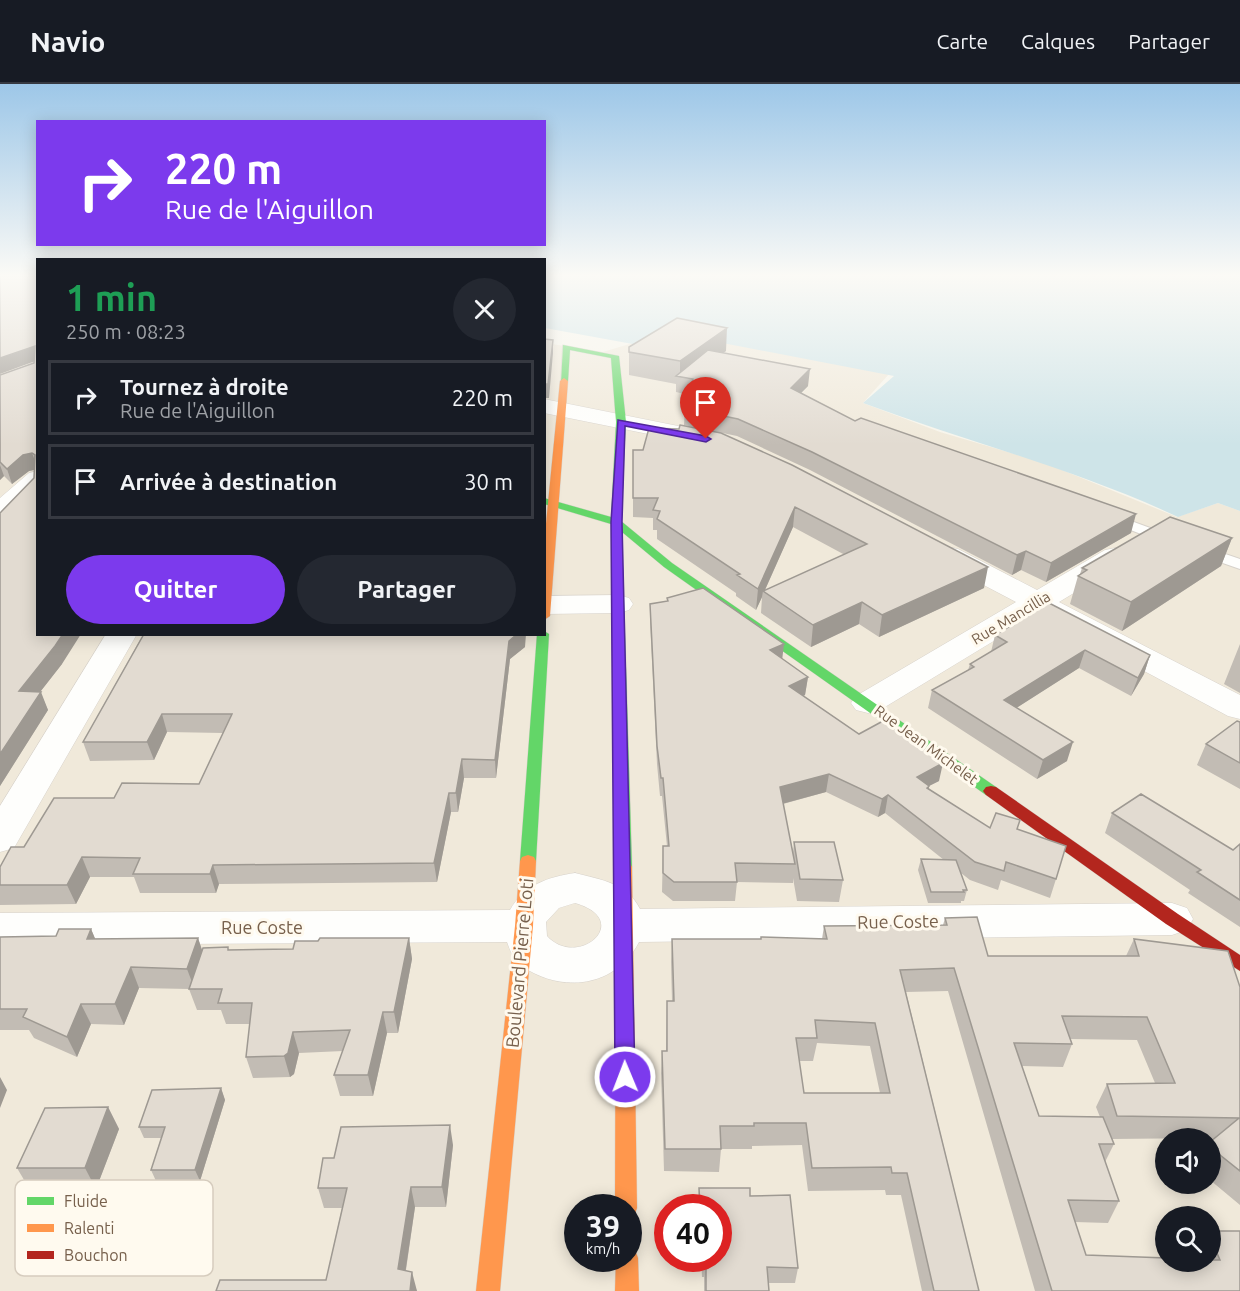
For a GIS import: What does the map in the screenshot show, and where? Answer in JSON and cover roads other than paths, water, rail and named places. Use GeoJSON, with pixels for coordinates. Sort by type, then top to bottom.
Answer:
{"type":"FeatureCollection","features":[{"type":"Feature","properties":{"kind":"street"},"geometry":{"type":"LineString","coordinates":[[546,570],[554,408],[566,347],[615,356],[621,422],[616,522],[624,926],[626,1194]]}},
{"type":"Feature","properties":{"kind":"street"},"geometry":{"type":"LineString","coordinates":[[554,408],[717,441]]}},
{"type":"Feature","properties":{"kind":"street"},"geometry":{"type":"LineString","coordinates":[[0,512],[36,480]]}},
{"type":"Feature","properties":{"kind":"street"},"geometry":{"type":"LineString","coordinates":[[548,502],[616,522]]}},
{"type":"Feature","properties":{"kind":"street","name":"Rue Jean Michelet"},"geometry":{"type":"LineString","coordinates":[[616,522],[668,565],[868,703],[1172,919],[1240,964]]}},
{"type":"Feature","properties":{"kind":"street","name":"Rue Mancillia"},"geometry":{"type":"LineString","coordinates":[[868,703],[1153,534]]}},
{"type":"Feature","properties":{"kind":"street"},"geometry":{"type":"LineString","coordinates":[[927,544],[1240,709]]}},
{"type":"Feature","properties":{"kind":"street"},"geometry":{"type":"LineString","coordinates":[[546,604],[618,604]]}},
{"type":"Feature","properties":{"kind":"street"},"geometry":{"type":"LineString","coordinates":[[0,838],[121,636]]}},
{"type":"Feature","properties":{"kind":"street","name":"Boulevard Pierre Loti"},"geometry":{"type":"LineString","coordinates":[[489,1291],[524,926],[543,636]]}},
{"type":"Feature","properties":{"kind":"street"},"geometry":{"type":"LineString","coordinates":[[575,888],[591,890],[615,903],[622,914],[624,926],[621,939],[613,951],[599,960],[573,965],[548,961],[534,952],[526,939],[524,926],[535,904],[546,896],[561,890],[575,888]]}},
{"type":"Feature","properties":{"kind":"street","name":"Rue Coste"},"geometry":{"type":"LineString","coordinates":[[624,926],[1172,919]]}},
{"type":"Feature","properties":{"kind":"street","name":"Rue Coste"},"geometry":{"type":"LineString","coordinates":[[0,929],[524,926]]}},
{"type":"Feature","properties":{"kind":"street"},"geometry":{"type":"LineString","coordinates":[[627,1272],[627,1291]]}},
{"type":"Feature","properties":{"kind":"lane"},"geometry":{"type":"LineString","coordinates":[[1098,513],[1240,564]]}}]}
